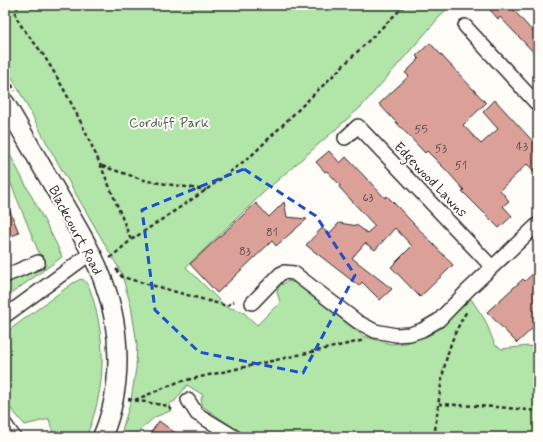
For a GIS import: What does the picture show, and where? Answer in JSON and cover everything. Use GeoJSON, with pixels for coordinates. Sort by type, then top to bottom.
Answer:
{"type":"FeatureCollection","features":[{"type":"Feature","properties":{"kind":"street"},"geometry":{"type":"LineString","coordinates":[[465,26],[538,105]]}},
{"type":"Feature","properties":{"kind":"street","name":"Blackcourt Road"},"geometry":{"type":"LineString","coordinates":[[12,100],[98,253],[114,322],[118,368],[114,398],[102,437]]}},
{"type":"Feature","properties":{"kind":"street","name":"Edgewood Lawns"},"geometry":{"type":"LineString","coordinates":[[345,138],[358,126],[492,267]]}},
{"type":"Feature","properties":{"kind":"street"},"geometry":{"type":"LineString","coordinates":[[252,303],[280,274],[294,273],[358,322],[375,331],[396,335],[410,334],[422,330],[439,320],[468,290],[538,224]]}},
{"type":"Feature","properties":{"kind":"street"},"geometry":{"type":"LineString","coordinates":[[5,316],[98,253]]}},
{"type":"Feature","properties":{"kind":"street"},"geometry":{"type":"LineString","coordinates":[[5,276],[38,262]]}},
{"type":"Feature","properties":{"kind":"street"},"geometry":{"type":"LineString","coordinates":[[188,400],[197,414],[235,437]]}},
{"type":"Feature","properties":{"kind":"street"},"geometry":{"type":"LineString","coordinates":[[5,424],[14,437]]}},
{"type":"Feature","properties":{"kind":"path"},"geometry":{"type":"LineString","coordinates":[[18,5],[16,11],[17,19],[44,55],[102,165],[131,240]]}},
{"type":"Feature","properties":{"kind":"path"},"geometry":{"type":"LineString","coordinates":[[109,259],[131,240],[206,190],[251,156],[405,5]]}},
{"type":"Feature","properties":{"kind":"path"},"geometry":{"type":"LineString","coordinates":[[5,72],[12,100]]}},
{"type":"Feature","properties":{"kind":"path"},"geometry":{"type":"LineString","coordinates":[[102,165],[147,181],[206,190]]}},
{"type":"Feature","properties":{"kind":"path"},"geometry":{"type":"LineString","coordinates":[[98,253],[109,259],[122,276],[227,306],[234,301]]}},
{"type":"Feature","properties":{"kind":"path"},"geometry":{"type":"LineString","coordinates":[[434,437],[448,349],[457,328],[472,303],[468,290]]}},
{"type":"Feature","properties":{"kind":"path"},"geometry":{"type":"LineString","coordinates":[[135,400],[178,382],[367,339],[375,331]]}},
{"type":"Feature","properties":{"kind":"path"},"geometry":{"type":"LineString","coordinates":[[114,398],[168,406],[174,412]]}},
{"type":"Feature","properties":{"kind":"path"},"geometry":{"type":"LineString","coordinates":[[439,404],[538,411]]}},
{"type":"Feature","properties":{"kind":"highlighted area"},"geometry":{"type":"Polygon","coordinates":[[[244,169],[316,216],[355,275],[303,373],[199,352],[155,310],[142,210],[244,169]]]}},
{"type":"Feature","properties":{"kind":"green space","name":"Corduff Park"},"geometry":{"type":"Polygon","coordinates":[[[5,5],[450,5],[361,107],[262,194],[186,267],[226,307],[242,311],[257,325],[280,302],[277,292],[279,286],[288,281],[295,283],[363,336],[391,344],[406,343],[432,334],[471,299],[485,320],[495,345],[502,349],[528,346],[538,348],[538,437],[247,437],[202,406],[201,399],[203,395],[187,385],[175,401],[169,404],[170,411],[155,417],[133,437],[120,437],[131,400],[136,368],[137,344],[131,306],[121,272],[51,151],[5,64],[5,5]]]}},
{"type":"Feature","properties":{"kind":"green space"},"geometry":{"type":"Polygon","coordinates":[[[5,145],[62,257],[5,298],[5,283],[45,268],[5,169],[5,145]]]}},
{"type":"Feature","properties":{"kind":"green space"},"geometry":{"type":"Polygon","coordinates":[[[81,279],[86,282],[89,287],[97,317],[102,351],[100,386],[97,403],[86,437],[54,437],[49,419],[25,425],[5,402],[5,333],[73,283],[81,279]]]}},
{"type":"Feature","properties":{"kind":"building"},"geometry":{"type":"Polygon","coordinates":[[[486,5],[513,5],[511,7],[533,32],[538,27],[538,57],[500,17],[498,19],[486,5]]]}},
{"type":"Feature","properties":{"kind":"building"},"geometry":{"type":"Polygon","coordinates":[[[430,43],[486,103],[463,125],[481,144],[498,129],[483,112],[495,100],[538,147],[538,175],[527,164],[500,190],[509,201],[503,206],[512,216],[499,228],[462,191],[464,190],[447,171],[427,151],[425,153],[379,104],[409,76],[405,73],[419,59],[416,56],[430,43]]]}},
{"type":"Feature","properties":{"kind":"building"},"geometry":{"type":"Polygon","coordinates":[[[329,151],[340,163],[346,157],[385,198],[387,196],[393,202],[453,265],[420,297],[391,267],[412,246],[395,228],[375,250],[365,243],[352,258],[392,289],[380,300],[362,282],[359,286],[306,245],[322,228],[329,234],[339,223],[358,226],[367,233],[375,226],[339,187],[340,185],[316,162],[329,151]]]}},
{"type":"Feature","properties":{"kind":"building"},"geometry":{"type":"Polygon","coordinates":[[[5,199],[19,233],[5,239],[5,199]]]}},
{"type":"Feature","properties":{"kind":"building"},"geometry":{"type":"Polygon","coordinates":[[[284,202],[287,217],[307,219],[276,246],[272,241],[217,293],[190,264],[256,203],[269,217],[284,202]]]}},
{"type":"Feature","properties":{"kind":"building"},"geometry":{"type":"Polygon","coordinates":[[[538,269],[538,323],[517,343],[487,312],[523,279],[525,281],[538,269]]]}},
{"type":"Feature","properties":{"kind":"building"},"geometry":{"type":"Polygon","coordinates":[[[159,421],[181,437],[148,437],[159,421]]]}}]}
